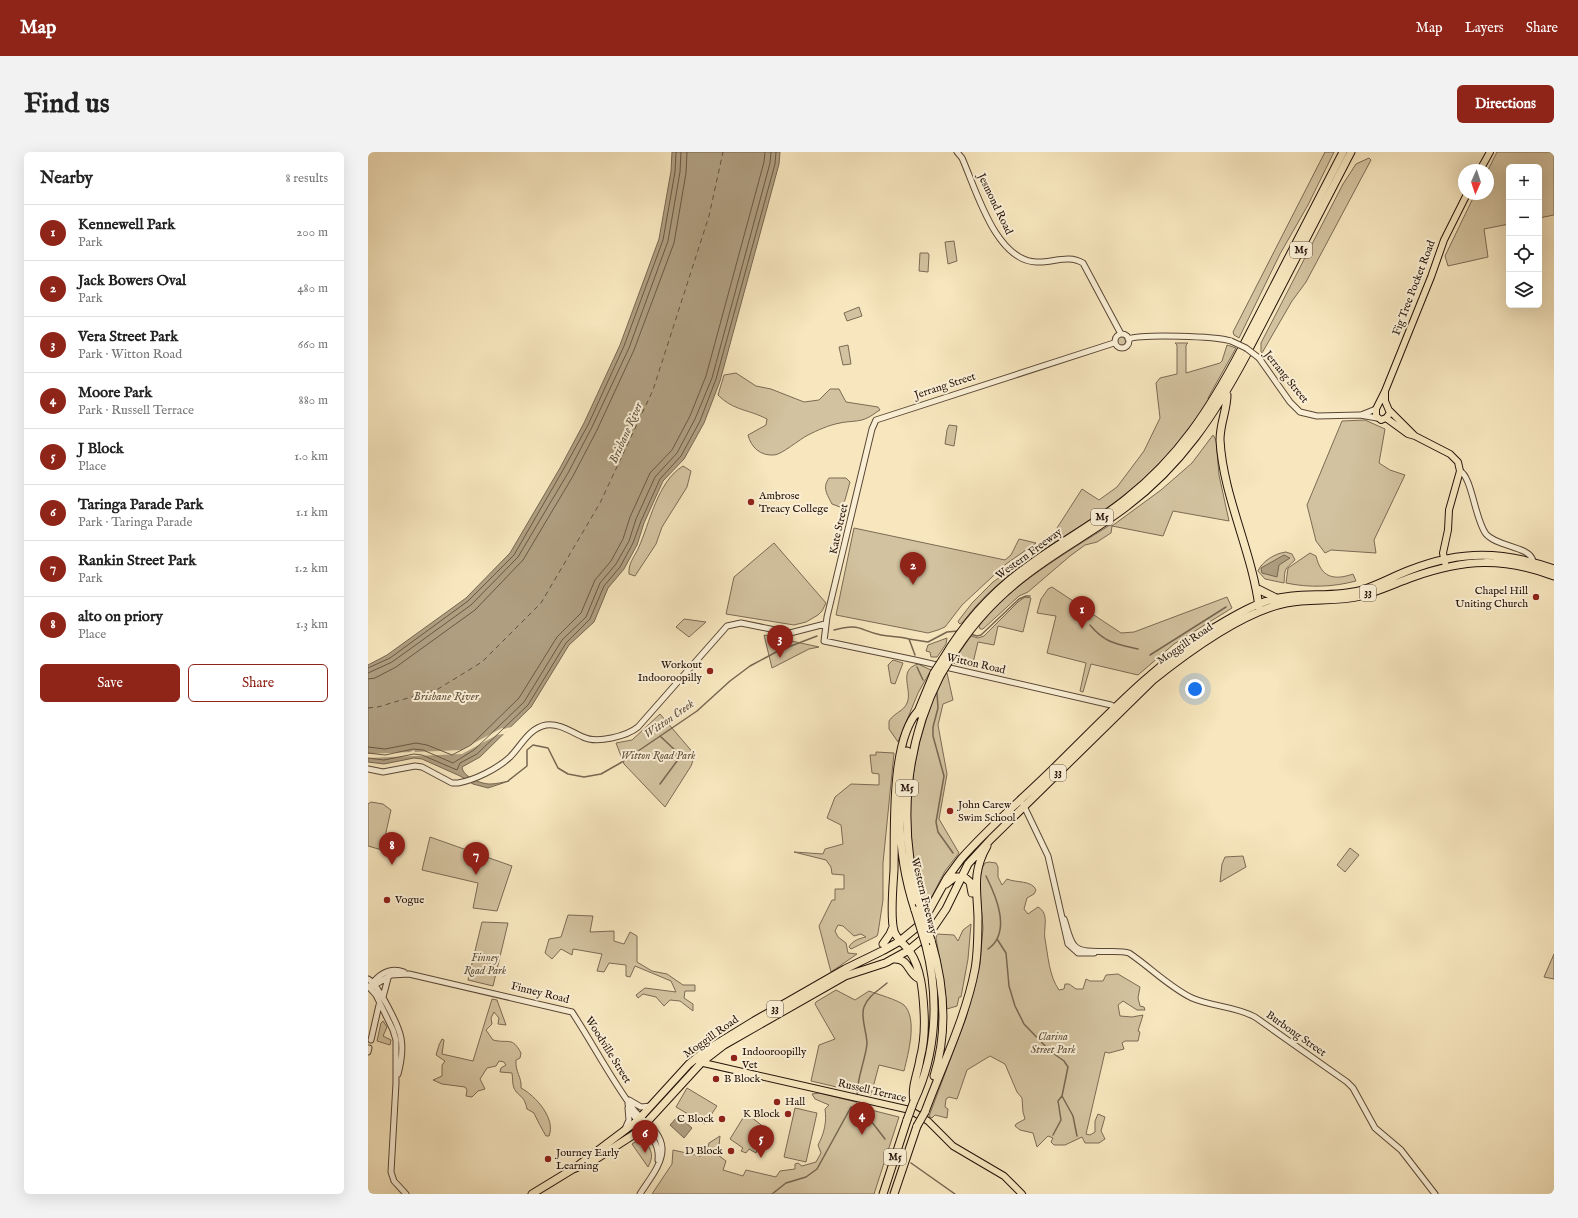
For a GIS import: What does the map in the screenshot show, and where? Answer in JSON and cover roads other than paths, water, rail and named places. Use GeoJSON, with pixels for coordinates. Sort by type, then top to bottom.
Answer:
{"type":"FeatureCollection","features":[{"type":"Feature","properties":{"kind":"highway","name":"M5"},"geometry":{"type":"LineString","coordinates":[[1246,349],[1343,152]]}},
{"type":"Feature","properties":{"kind":"highway","name":"M5"},"geometry":{"type":"LineString","coordinates":[[1224,389],[1351,152]]}},
{"type":"Feature","properties":{"kind":"highway"},"geometry":{"type":"LineString","coordinates":[[1224,389],[1227,400],[1221,424],[1222,450],[1233,504],[1260,607]]}},
{"type":"Feature","properties":{"kind":"highway","name":"Western Freeway"},"geometry":{"type":"LineString","coordinates":[[883,1194],[927,1061],[934,1019],[927,938],[915,910],[903,859],[900,803],[905,757],[918,711],[937,674],[959,639],[987,600],[1015,576],[1114,508],[1151,478],[1196,427],[1224,389]]}},
{"type":"Feature","properties":{"kind":"highway","name":"Moggill Road"},"geometry":{"type":"LineString","coordinates":[[1260,607],[1355,597],[1467,555],[1492,555],[1533,561],[1554,569]]}},
{"type":"Feature","properties":{"kind":"highway","name":"Moggill Road"},"geometry":{"type":"LineString","coordinates":[[573,1169],[596,1159],[632,1135],[653,1105],[692,1062],[739,1030],[882,948],[900,941],[922,922],[954,867],[966,853],[1022,804],[1118,709],[1148,675],[1182,648],[1220,624],[1260,607],[1276,598],[1295,595],[1334,594],[1355,591],[1445,563],[1498,562],[1528,567],[1554,576]]}},
{"type":"Feature","properties":{"kind":"highway"},"geometry":{"type":"LineString","coordinates":[[1256,588],[1276,598]]}},
{"type":"Feature","properties":{"kind":"highway","name":"Western Freeway"},"geometry":{"type":"LineString","coordinates":[[894,1194],[926,1104],[936,1068],[942,1026],[941,982],[927,938],[912,873],[908,845],[907,790],[910,765],[920,721],[937,674]]}},
{"type":"Feature","properties":{"kind":"highway"},"geometry":{"type":"LineString","coordinates":[[914,1100],[912,1093],[924,1036],[924,1013],[919,979],[909,950],[894,933],[893,927],[896,784],[903,744],[912,718],[918,711]]}},
{"type":"Feature","properties":{"kind":"highway","name":"Moggill Road"},"geometry":{"type":"LineString","coordinates":[[532,1194],[573,1169],[642,1121],[702,1062],[730,1041],[838,980],[853,973],[886,963],[927,938],[946,909],[961,876],[971,860],[1022,804]]}},
{"type":"Feature","properties":{"kind":"highway"},"geometry":{"type":"LineString","coordinates":[[926,1104],[968,992],[975,967],[978,917],[975,884],[976,870],[991,839]]}},
{"type":"Feature","properties":{"kind":"highway"},"geometry":{"type":"LineString","coordinates":[[944,884],[950,882],[955,877],[961,876],[970,882],[973,904],[973,964],[968,992]]}},
{"type":"Feature","properties":{"kind":"highway"},"geometry":{"type":"LineString","coordinates":[[882,948],[893,927]]}},
{"type":"Feature","properties":{"kind":"highway"},"geometry":{"type":"LineString","coordinates":[[895,958],[906,962],[914,976],[919,979]]}},
{"type":"Feature","properties":{"kind":"main road"},"geometry":{"type":"LineString","coordinates":[[1483,164],[1490,152]]}},
{"type":"Feature","properties":{"kind":"main road","name":"Fig Tree Pocket Road"},"geometry":{"type":"LineString","coordinates":[[1376,408],[1385,391],[1431,278],[1444,240],[1464,200]]}},
{"type":"Feature","properties":{"kind":"main road"},"geometry":{"type":"LineString","coordinates":[[1385,391],[1389,409],[1386,418]]}},
{"type":"Feature","properties":{"kind":"main road"},"geometry":{"type":"LineString","coordinates":[[1386,418],[1381,420],[1377,418],[1375,413],[1376,408],[1384,405],[1415,436]]}},
{"type":"Feature","properties":{"kind":"main road"},"geometry":{"type":"LineString","coordinates":[[1386,418],[1408,434],[1415,436],[1450,454],[1458,462],[1460,471],[1449,510],[1448,530],[1444,551],[1445,563]]}},
{"type":"Feature","properties":{"kind":"main road","name":"Russell Terrace"},"geometry":{"type":"LineString","coordinates":[[692,1062],[702,1062],[912,1110],[930,1122],[953,1146],[1004,1176],[1022,1194]]}},
{"type":"Feature","properties":{"kind":"street","name":"Jesmond Road"},"geometry":{"type":"LineString","coordinates":[[957,152],[962,158],[988,216],[1005,246],[1014,254],[1030,261],[1073,258],[1084,263],[1121,334]]}},
{"type":"Feature","properties":{"kind":"street"},"geometry":{"type":"LineString","coordinates":[[1121,334],[1128,339],[1128,344],[1125,348],[1120,349],[1114,343],[1116,337],[1121,334]]}},
{"type":"Feature","properties":{"kind":"street","name":"Jerrang Street"},"geometry":{"type":"LineString","coordinates":[[1128,339],[1144,337],[1213,337],[1231,341],[1246,348],[1259,358],[1290,402],[1300,412],[1317,416],[1360,415],[1377,418]]}},
{"type":"Feature","properties":{"kind":"street","name":"Jerrang Street"},"geometry":{"type":"LineString","coordinates":[[875,422],[883,417],[994,380],[1114,343]]}},
{"type":"Feature","properties":{"kind":"street","name":"Jerrang Street"},"geometry":{"type":"LineString","coordinates":[[1360,415],[1376,408]]}},
{"type":"Feature","properties":{"kind":"street","name":"Kate Street"},"geometry":{"type":"LineString","coordinates":[[824,641],[825,624],[875,422]]}},
{"type":"Feature","properties":{"kind":"street"},"geometry":{"type":"LineString","coordinates":[[1460,471],[1466,477],[1476,512],[1483,529],[1491,538],[1503,544],[1527,552],[1533,561]]}},
{"type":"Feature","properties":{"kind":"street"},"geometry":{"type":"LineString","coordinates":[[368,769],[383,772],[415,766],[422,767],[452,783],[464,782],[504,762],[533,731],[542,726],[561,726],[587,739],[616,737],[634,730],[727,626],[741,623],[790,633],[825,624]]}},
{"type":"Feature","properties":{"kind":"street","name":"Witton Road"},"geometry":{"type":"LineString","coordinates":[[824,641],[915,660],[1118,709]]}},
{"type":"Feature","properties":{"kind":"street","name":"Burbong Street"},"geometry":{"type":"LineString","coordinates":[[1022,804],[1048,856],[1064,919],[1076,947],[1084,950],[1103,952],[1122,951],[1129,953],[1188,996],[1209,1004],[1244,1012],[1255,1017],[1348,1082],[1375,1128],[1400,1150],[1435,1194]]}},
{"type":"Feature","properties":{"kind":"street","name":"Finney Road"},"geometry":{"type":"LineString","coordinates":[[372,982],[390,969],[572,1012]]}},
{"type":"Feature","properties":{"kind":"street","name":"Finney Road"},"geometry":{"type":"LineString","coordinates":[[388,976],[396,974],[409,974]]}},
{"type":"Feature","properties":{"kind":"street"},"geometry":{"type":"LineString","coordinates":[[388,976],[372,982],[369,987],[381,1000],[384,1012],[396,1038],[396,1083],[391,1172],[394,1181],[406,1194]]}},
{"type":"Feature","properties":{"kind":"street"},"geometry":{"type":"LineString","coordinates":[[371,1040],[388,976]]}},
{"type":"Feature","properties":{"kind":"street"},"geometry":{"type":"LineString","coordinates":[[372,982],[390,1014],[401,1039],[400,1065],[396,1083]]}},
{"type":"Feature","properties":{"kind":"street"},"geometry":{"type":"LineString","coordinates":[[377,1016],[384,1012],[390,1014]]}},
{"type":"Feature","properties":{"kind":"street","name":"Woodville Street"},"geometry":{"type":"LineString","coordinates":[[572,1012],[626,1100],[631,1112],[642,1121]]}},
{"type":"Feature","properties":{"kind":"street"},"geometry":{"type":"LineString","coordinates":[[626,1100],[641,1107],[653,1105]]}},
{"type":"Feature","properties":{"kind":"street"},"geometry":{"type":"LineString","coordinates":[[622,1134],[629,1120],[626,1100]]}},
{"type":"Feature","properties":{"kind":"street"},"geometry":{"type":"LineString","coordinates":[[642,1121],[657,1146],[658,1156],[656,1168]]}},
{"type":"Feature","properties":{"kind":"street"},"geometry":{"type":"LineString","coordinates":[[640,1194],[661,1157],[662,1145],[657,1133],[642,1121]]}},
{"type":"Feature","properties":{"kind":"street"},"geometry":{"type":"LineString","coordinates":[[632,1135],[639,1134],[647,1137],[653,1140],[657,1146]]}},
{"type":"Feature","properties":{"kind":"water","name":"Brisbane River"},"geometry":{"type":"Polygon","coordinates":[[[672,152],[780,152],[779,164],[720,381],[704,423],[684,459],[663,481],[644,523],[637,545],[624,569],[608,588],[594,622],[569,645],[531,707],[480,757],[462,767],[463,771],[469,777],[482,783],[493,784],[509,781],[488,788],[473,784],[460,776],[422,759],[414,758],[384,764],[368,762],[368,665],[387,655],[466,598],[510,553],[560,468],[584,423],[620,345],[659,239],[671,171],[672,152]]]}},
{"type":"Feature","properties":{"kind":"water"},"geometry":{"type":"Polygon","coordinates":[[[1284,555],[1290,558],[1279,565],[1277,577],[1262,573],[1261,568],[1284,555]]]}},
{"type":"Feature","properties":{"kind":"water"},"geometry":{"type":"Polygon","coordinates":[[[678,1116],[692,1128],[684,1138],[670,1125],[678,1116]]]}},
{"type":"Feature","properties":{"kind":"waterway"},"geometry":{"type":"LineString","coordinates":[[970,634],[977,636],[981,635],[1019,599],[1030,596]]}},
{"type":"Feature","properties":{"kind":"waterway"},"geometry":{"type":"LineString","coordinates":[[1150,655],[1226,607]]}},
{"type":"Feature","properties":{"kind":"waterway"},"geometry":{"type":"LineString","coordinates":[[1090,625],[1101,636],[1111,642],[1138,649]]}},
{"type":"Feature","properties":{"kind":"waterway","name":"Witton Creek"},"geometry":{"type":"LineString","coordinates":[[834,630],[855,627],[881,635],[909,639],[915,655]]}},
{"type":"Feature","properties":{"kind":"waterway"},"geometry":{"type":"LineString","coordinates":[[909,639],[928,642],[947,632],[958,631]]}},
{"type":"Feature","properties":{"kind":"waterway","name":"Witton Creek"},"geometry":{"type":"LineString","coordinates":[[508,781],[527,766],[527,750],[533,745],[548,748],[558,768],[568,774],[584,777],[601,774],[622,762],[697,711],[730,681],[750,666],[778,651],[817,636]]}},
{"type":"Feature","properties":{"kind":"waterway","name":"Witton Creek"},"geometry":{"type":"LineString","coordinates":[[917,667],[923,680]]}},
{"type":"Feature","properties":{"kind":"waterway","name":"Witton Creek"},"geometry":{"type":"LineString","coordinates":[[937,693],[938,708],[933,727],[933,736],[944,776],[936,822],[938,832],[953,853]]}},
{"type":"Feature","properties":{"kind":"waterway"},"geometry":{"type":"LineString","coordinates":[[660,736],[676,751],[677,761],[660,784]]}},
{"type":"Feature","properties":{"kind":"waterway","name":"Witton Creek"},"geometry":{"type":"LineString","coordinates":[[986,876],[994,893],[1000,914],[1001,924],[995,942],[988,949]]}},
{"type":"Feature","properties":{"kind":"waterway"},"geometry":{"type":"LineString","coordinates":[[997,939],[1006,953],[1009,986],[1015,1006],[1024,1024],[1050,1051],[1064,1061],[1068,1067],[1062,1096],[1073,1116],[1077,1136]]}},
{"type":"Feature","properties":{"kind":"waterway","name":"Witton Creek"},"geometry":{"type":"LineString","coordinates":[[857,1095],[858,1082],[867,1044],[863,1020],[864,1007],[871,996],[887,983]]}},
{"type":"Feature","properties":{"kind":"waterway"},"geometry":{"type":"LineString","coordinates":[[1053,1135],[1061,1120],[1058,1101],[1062,1096]]}},
{"type":"Feature","properties":{"kind":"waterway","name":"Witton Creek"},"geometry":{"type":"LineString","coordinates":[[772,1194],[786,1183],[806,1177],[817,1169],[851,1107],[868,1117],[885,1139]]}},
{"type":"Feature","properties":{"kind":"waterway"},"geometry":{"type":"LineString","coordinates":[[911,1163],[955,1194]]}},
{"type":"Feature","properties":{"kind":"place","name":"Ambrose Treacy College"},"geometry":{"type":"Point","coordinates":[751,502]}},
{"type":"Feature","properties":{"kind":"place","name":"Jack Bowers Oval"},"geometry":{"type":"Point","coordinates":[913,585]}},
{"type":"Feature","properties":{"kind":"place","name":"Chapel Hill Uniting Church"},"geometry":{"type":"Point","coordinates":[1536,597]}},
{"type":"Feature","properties":{"kind":"place","name":"Kennewell Park"},"geometry":{"type":"Point","coordinates":[1082,629]}},
{"type":"Feature","properties":{"kind":"place","name":"Vera Street Park"},"geometry":{"type":"Point","coordinates":[780,658]}},
{"type":"Feature","properties":{"kind":"place","name":"Workout Indooroopilly"},"geometry":{"type":"Point","coordinates":[710,671]}},
{"type":"Feature","properties":{"kind":"place","name":"John Carew Swim School"},"geometry":{"type":"Point","coordinates":[950,811]}},
{"type":"Feature","properties":{"kind":"place","name":"alto on priory"},"geometry":{"type":"Point","coordinates":[392,865]}},
{"type":"Feature","properties":{"kind":"place","name":"Rankin Street Park"},"geometry":{"type":"Point","coordinates":[476,875]}},
{"type":"Feature","properties":{"kind":"place","name":"Vogue"},"geometry":{"type":"Point","coordinates":[387,900]}},
{"type":"Feature","properties":{"kind":"place","name":"Indooroopilly Vet"},"geometry":{"type":"Point","coordinates":[734,1058]}},
{"type":"Feature","properties":{"kind":"place","name":"B Block"},"geometry":{"type":"Point","coordinates":[716,1079]}},
{"type":"Feature","properties":{"kind":"place","name":"Hall"},"geometry":{"type":"Point","coordinates":[777,1102]}},
{"type":"Feature","properties":{"kind":"place","name":"K Block"},"geometry":{"type":"Point","coordinates":[788,1114]}},
{"type":"Feature","properties":{"kind":"place","name":"C Block"},"geometry":{"type":"Point","coordinates":[722,1119]}},
{"type":"Feature","properties":{"kind":"place","name":"Moore Park"},"geometry":{"type":"Point","coordinates":[862,1135]}},
{"type":"Feature","properties":{"kind":"place","name":"D Block"},"geometry":{"type":"Point","coordinates":[731,1151]}},
{"type":"Feature","properties":{"kind":"place","name":"Taringa Parade Park"},"geometry":{"type":"Point","coordinates":[645,1153]}},
{"type":"Feature","properties":{"kind":"place","name":"J Block"},"geometry":{"type":"Point","coordinates":[761,1158]}},
{"type":"Feature","properties":{"kind":"place","name":"Journey Early Learning"},"geometry":{"type":"Point","coordinates":[548,1159]}},
{"type":"Feature","properties":{"kind":"park label","name":"Witton Road Park"},"geometry":{"type":"Point","coordinates":[658,756]}},
{"type":"Feature","properties":{"kind":"park label","name":"Finney Road Park"},"geometry":{"type":"Point","coordinates":[485,964]}},
{"type":"Feature","properties":{"kind":"park label","name":"Clarina Street Park"},"geometry":{"type":"Point","coordinates":[1053,1043]}}]}
